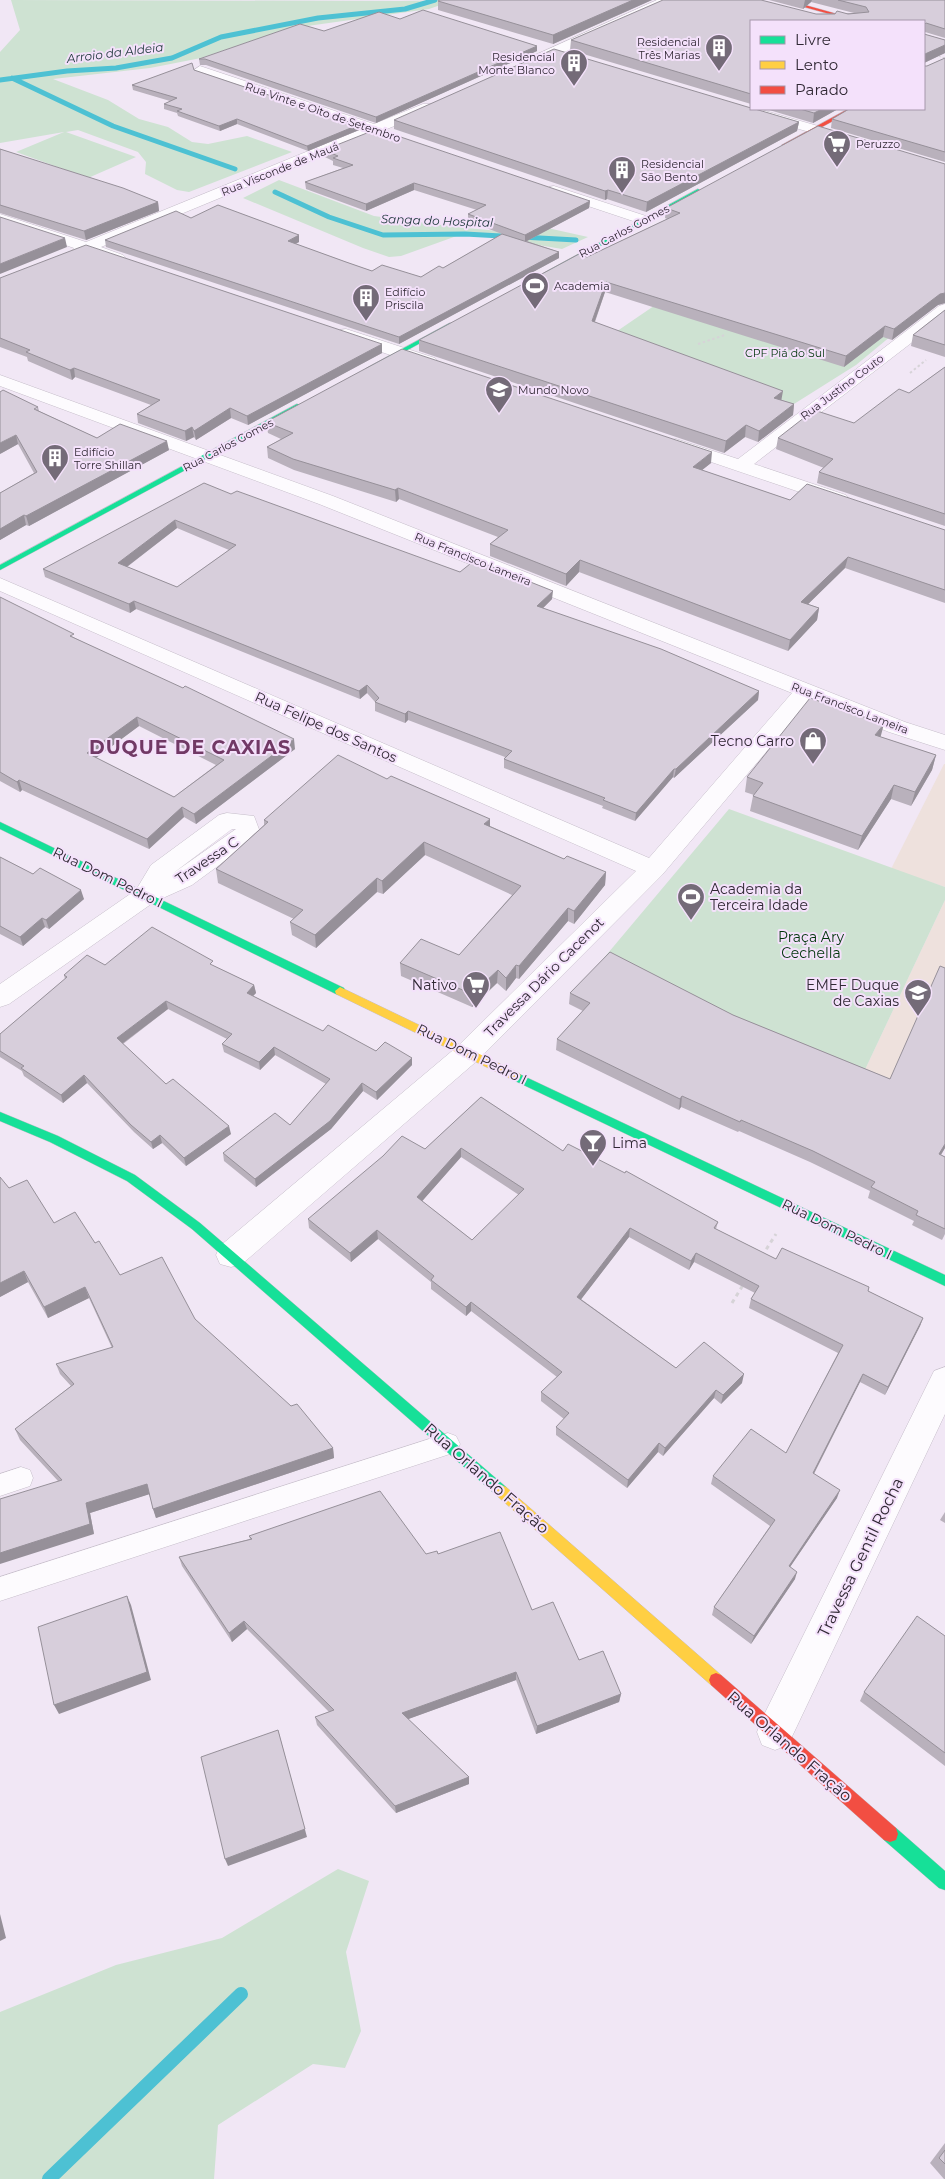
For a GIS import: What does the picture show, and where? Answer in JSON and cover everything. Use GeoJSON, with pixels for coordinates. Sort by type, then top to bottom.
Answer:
{"type":"FeatureCollection","features":[{"type":"Feature","properties":{"kind":"street"},"geometry":{"type":"LineString","coordinates":[[511,71],[667,0]]}},
{"type":"Feature","properties":{"kind":"street"},"geometry":{"type":"LineString","coordinates":[[777,3],[825,20]]}},
{"type":"Feature","properties":{"kind":"street"},"geometry":{"type":"LineString","coordinates":[[777,3],[855,20]]}},
{"type":"Feature","properties":{"kind":"street"},"geometry":{"type":"LineString","coordinates":[[533,44],[576,58]]}},
{"type":"Feature","properties":{"kind":"street","name":"Rua Vinte e Oito de Setembro"},"geometry":{"type":"LineString","coordinates":[[200,70],[392,135]]}},
{"type":"Feature","properties":{"kind":"street","name":"Rua Visconde de Mauá"},"geometry":{"type":"LineString","coordinates":[[69,254],[376,130],[440,102]]}},
{"type":"Feature","properties":{"kind":"street"},"geometry":{"type":"LineString","coordinates":[[772,151],[850,110]]}},
{"type":"Feature","properties":{"kind":"street"},"geometry":{"type":"LineString","coordinates":[[752,111],[832,135]]}},
{"type":"Feature","properties":{"kind":"street"},"geometry":{"type":"LineString","coordinates":[[541,185],[644,220]]}},
{"type":"Feature","properties":{"kind":"street","name":"Rua Carlos Gomes"},"geometry":{"type":"LineString","coordinates":[[539,277],[706,187]]}},
{"type":"Feature","properties":{"kind":"street"},"geometry":{"type":"LineString","coordinates":[[0,218],[133,263]]}},
{"type":"Feature","properties":{"kind":"street","name":"Rua Justino Couto"},"geometry":{"type":"LineString","coordinates":[[740,466],[945,309]]}},
{"type":"Feature","properties":{"kind":"street"},"geometry":{"type":"LineString","coordinates":[[365,371],[466,317]]}},
{"type":"Feature","properties":{"kind":"street"},"geometry":{"type":"LineString","coordinates":[[329,328],[444,367]]}},
{"type":"Feature","properties":{"kind":"street","name":"Rua Francisco Lameira"},"geometry":{"type":"LineString","coordinates":[[0,380],[326,500],[897,728],[945,743]]}},
{"type":"Feature","properties":{"kind":"street","name":"Rua Carlos Gomes"},"geometry":{"type":"LineString","coordinates":[[0,568],[312,400]]}},
{"type":"Feature","properties":{"kind":"street"},"geometry":{"type":"LineString","coordinates":[[655,437],[852,503]]}},
{"type":"Feature","properties":{"kind":"street","name":"Rua Felipe dos Santos"},"geometry":{"type":"LineString","coordinates":[[0,584],[653,869]]}},
{"type":"Feature","properties":{"kind":"street","name":"Travessa Dário Cacenot"},"geometry":{"type":"LineString","coordinates":[[231,1255],[468,1053],[653,869],[806,691]]}},
{"type":"Feature","properties":{"kind":"street","name":"Rua Dom Pedro I"},"geometry":{"type":"LineString","coordinates":[[0,825],[468,1053],[945,1281]]}},
{"type":"Feature","properties":{"kind":"street"},"geometry":{"type":"LineString","coordinates":[[0,997],[145,896]]}},
{"type":"Feature","properties":{"kind":"street","name":"Rua Orlando Fração"},"geometry":{"type":"LineString","coordinates":[[0,1116],[54,1139],[130,1178],[196,1226],[448,1444],[945,1882]]}},
{"type":"Feature","properties":{"kind":"street","name":"Travessa Gentil Rocha"},"geometry":{"type":"LineString","coordinates":[[775,1732],[945,1381]]}},
{"type":"Feature","properties":{"kind":"lane"},"geometry":{"type":"LineString","coordinates":[[0,1589],[448,1444]]}},
{"type":"Feature","properties":{"kind":"path"},"geometry":{"type":"LineString","coordinates":[[932,54],[945,58]]}},
{"type":"Feature","properties":{"kind":"path"},"geometry":{"type":"LineString","coordinates":[[698,344],[725,336]]}},
{"type":"Feature","properties":{"kind":"path"},"geometry":{"type":"LineString","coordinates":[[910,373],[926,360]]}},
{"type":"Feature","properties":{"kind":"path"},"geometry":{"type":"LineString","coordinates":[[761,1257],[776,1234]]}},
{"type":"Feature","properties":{"kind":"path"},"geometry":{"type":"LineString","coordinates":[[732,1303],[746,1280]]}},
{"type":"Feature","properties":{"kind":"shaded area"},"geometry":{"type":"Polygon","coordinates":[[[945,764],[945,887],[891,869],[945,764]]]}},
{"type":"Feature","properties":{"kind":"shaded area","name":"EMEF Duque de Caxias"},"geometry":{"type":"Polygon","coordinates":[[[945,900],[945,1113],[862,1076],[945,900]]]}},
{"type":"Feature","properties":{"kind":"green space"},"geometry":{"type":"Polygon","coordinates":[[[11,0],[455,0],[429,9],[286,29],[201,58],[150,68],[53,79],[108,100],[139,119],[168,127],[192,142],[208,144],[247,136],[292,152],[189,192],[177,190],[145,174],[146,162],[138,152],[78,130],[66,132],[136,157],[88,178],[16,152],[64,132],[0,143],[0,52],[20,30],[11,0]]]}},
{"type":"Feature","properties":{"kind":"green space"},"geometry":{"type":"Polygon","coordinates":[[[279,180],[374,216],[510,232],[543,227],[588,237],[562,249],[465,233],[401,256],[389,257],[243,198],[279,180]]]}},
{"type":"Feature","properties":{"kind":"green space","name":"CPF Piá do Sul"},"geometry":{"type":"Polygon","coordinates":[[[667,297],[891,336],[856,365],[794,404],[607,338],[667,297]]]}},
{"type":"Feature","properties":{"kind":"green space","name":"Praça Ary Cechella"},"geometry":{"type":"Polygon","coordinates":[[[729,809],[945,887],[945,900],[862,1076],[603,959],[729,809]]]}},
{"type":"Feature","properties":{"kind":"green space"},"geometry":{"type":"Polygon","coordinates":[[[338,1869],[369,1881],[346,1952],[361,2031],[345,2068],[313,2064],[218,2125],[214,2179],[0,2179],[0,2012],[116,1965],[222,1938],[338,1869]]]}},
{"type":"Feature","properties":{"kind":"building"},"geometry":{"type":"Polygon","coordinates":[[[633,0],[553,35],[438,1],[633,0]]]}},
{"type":"Feature","properties":{"kind":"building"},"geometry":{"type":"Polygon","coordinates":[[[663,0],[761,0],[816,14],[835,14],[837,11],[848,14],[869,12],[866,7],[838,0],[945,0],[945,29],[925,24],[925,20],[750,20],[750,94],[571,40],[663,0]]]}},
{"type":"Feature","properties":{"kind":"building"},"geometry":{"type":"Polygon","coordinates":[[[423,10],[537,46],[376,117],[205,59],[199,59],[300,24],[324,31],[379,12],[400,19],[423,10]]]}},
{"type":"Feature","properties":{"kind":"building"},"geometry":{"type":"Polygon","coordinates":[[[925,34],[945,40],[945,45],[925,54],[925,34]]]}},
{"type":"Feature","properties":{"kind":"building"},"geometry":{"type":"Polygon","coordinates":[[[554,49],[750,108],[750,110],[758,110],[799,122],[647,202],[608,190],[605,191],[394,120],[554,49]]]}},
{"type":"Feature","properties":{"kind":"building"},"geometry":{"type":"Polygon","coordinates":[[[945,58],[945,152],[832,119],[847,110],[925,110],[925,66],[945,58]]]}},
{"type":"Feature","properties":{"kind":"building"},"geometry":{"type":"Polygon","coordinates":[[[192,63],[194,70],[358,125],[307,146],[237,119],[219,126],[177,111],[182,109],[164,104],[177,98],[132,85],[192,63]]]}},
{"type":"Feature","properties":{"kind":"building"},"geometry":{"type":"Polygon","coordinates":[[[804,110],[820,110],[814,113],[804,110]]]}},
{"type":"Feature","properties":{"kind":"building"},"geometry":{"type":"Polygon","coordinates":[[[818,126],[945,164],[945,293],[940,294],[894,329],[885,326],[846,356],[606,282],[592,321],[783,391],[774,398],[794,404],[759,431],[746,425],[726,441],[419,340],[579,254],[587,257],[680,213],[666,208],[818,126]]]}},
{"type":"Feature","properties":{"kind":"building"},"geometry":{"type":"Polygon","coordinates":[[[377,129],[590,201],[525,235],[468,214],[486,205],[414,183],[366,204],[305,182],[353,165],[333,158],[338,156],[324,150],[377,129]]]}},
{"type":"Feature","properties":{"kind":"building"},"geometry":{"type":"Polygon","coordinates":[[[0,149],[123,188],[158,202],[84,231],[0,205],[0,149]]]}},
{"type":"Feature","properties":{"kind":"building"},"geometry":{"type":"Polygon","coordinates":[[[218,205],[299,235],[288,241],[372,271],[382,265],[421,277],[439,266],[443,268],[502,234],[559,252],[399,337],[105,240],[176,211],[191,218],[218,205]]]}},
{"type":"Feature","properties":{"kind":"building"},"geometry":{"type":"Polygon","coordinates":[[[0,217],[65,238],[0,264],[0,217]]]}},
{"type":"Feature","properties":{"kind":"building"},"geometry":{"type":"Polygon","coordinates":[[[86,245],[382,344],[247,416],[230,408],[194,431],[192,427],[185,431],[137,414],[160,400],[74,368],[70,370],[26,352],[30,350],[0,338],[0,278],[86,245]]]}},
{"type":"Feature","properties":{"kind":"building"},"geometry":{"type":"Polygon","coordinates":[[[945,310],[945,345],[913,335],[945,310]]]}},
{"type":"Feature","properties":{"kind":"building"},"geometry":{"type":"Polygon","coordinates":[[[402,349],[712,452],[693,467],[790,500],[807,484],[945,530],[945,590],[848,557],[801,602],[819,608],[790,640],[580,560],[566,574],[490,544],[508,530],[398,488],[395,490],[293,459],[267,447],[293,433],[266,422],[402,349]]]}},
{"type":"Feature","properties":{"kind":"building"},"geometry":{"type":"Polygon","coordinates":[[[945,367],[945,514],[819,472],[833,459],[778,438],[814,410],[854,423],[899,389],[909,393],[945,367]]]}},
{"type":"Feature","properties":{"kind":"building"},"geometry":{"type":"Polygon","coordinates":[[[3,390],[38,407],[34,409],[97,438],[120,424],[167,441],[0,529],[0,493],[37,472],[16,435],[0,443],[0,392],[3,390]]]}},
{"type":"Feature","properties":{"kind":"building"},"geometry":{"type":"Polygon","coordinates":[[[204,483],[231,494],[237,491],[460,572],[475,560],[553,591],[537,606],[661,649],[759,691],[674,769],[636,813],[603,800],[605,798],[504,759],[512,751],[408,711],[405,714],[375,702],[379,698],[367,685],[359,691],[134,601],[129,604],[43,569],[204,483]],[[175,520],[118,563],[177,587],[236,545],[175,520]]]}},
{"type":"Feature","properties":{"kind":"building"},"geometry":{"type":"Polygon","coordinates":[[[0,597],[74,634],[70,636],[183,688],[185,686],[294,739],[194,814],[182,807],[147,839],[19,780],[17,782],[0,772],[0,597]],[[137,717],[87,753],[174,797],[224,760],[137,717]]]}},
{"type":"Feature","properties":{"kind":"building"},"geometry":{"type":"Polygon","coordinates":[[[810,698],[884,724],[875,735],[936,755],[915,792],[894,785],[862,836],[753,796],[763,783],[747,777],[810,698]]]}},
{"type":"Feature","properties":{"kind":"building"},"geometry":{"type":"Polygon","coordinates":[[[338,755],[387,779],[391,776],[490,819],[484,824],[564,859],[567,856],[606,872],[574,911],[568,908],[519,966],[516,965],[506,978],[498,970],[472,994],[400,963],[421,939],[459,955],[521,886],[424,842],[382,881],[377,878],[315,935],[290,922],[303,910],[216,869],[268,822],[264,820],[338,755]]]}},
{"type":"Feature","properties":{"kind":"building"},"geometry":{"type":"Polygon","coordinates":[[[0,857],[33,874],[40,868],[81,890],[46,920],[42,918],[20,937],[0,926],[0,857]]]}},
{"type":"Feature","properties":{"kind":"building"},"geometry":{"type":"Polygon","coordinates":[[[152,927],[213,961],[210,964],[254,985],[247,993],[323,1031],[328,1025],[376,1051],[385,1042],[412,1058],[376,1092],[362,1083],[330,1121],[255,1179],[223,1153],[275,1113],[290,1125],[330,1079],[274,1047],[259,1062],[222,1044],[232,1034],[166,1001],[117,1038],[166,1084],[173,1079],[229,1126],[184,1158],[160,1135],[151,1142],[131,1125],[84,1075],[61,1095],[21,1068],[24,1066],[0,1051],[0,1034],[67,977],[64,975],[87,955],[105,965],[152,927]]]}},
{"type":"Feature","properties":{"kind":"building"},"geometry":{"type":"Polygon","coordinates":[[[610,952],[733,1015],[890,1079],[940,966],[945,968],[945,1144],[939,1154],[945,1157],[945,1229],[916,1215],[918,1211],[871,1187],[875,1182],[813,1151],[741,1120],[740,1122],[682,1096],[680,1099],[557,1039],[590,1003],[570,993],[610,952]]]}},
{"type":"Feature","properties":{"kind":"building"},"geometry":{"type":"Polygon","coordinates":[[[481,1097],[563,1151],[568,1144],[625,1173],[626,1171],[718,1222],[714,1228],[776,1259],[782,1248],[869,1287],[868,1291],[923,1318],[888,1387],[863,1374],[813,1473],[840,1490],[789,1566],[797,1572],[754,1636],[714,1607],[775,1520],[713,1476],[751,1429],[786,1453],[843,1345],[751,1299],[759,1286],[696,1253],[691,1261],[630,1228],[577,1297],[676,1368],[704,1342],[744,1374],[723,1395],[716,1390],[665,1448],[659,1443],[628,1480],[556,1427],[569,1413],[541,1392],[562,1372],[471,1302],[466,1307],[431,1280],[434,1276],[377,1230],[350,1253],[308,1219],[383,1156],[402,1136],[425,1149],[481,1097]],[[461,1148],[417,1197],[472,1240],[524,1189],[461,1148]]]}},
{"type":"Feature","properties":{"kind":"building"},"geometry":{"type":"Polygon","coordinates":[[[0,1177],[9,1188],[27,1180],[54,1223],[75,1212],[95,1243],[99,1241],[120,1275],[162,1257],[195,1319],[291,1406],[297,1404],[333,1448],[153,1509],[147,1484],[86,1503],[90,1524],[0,1553],[0,1499],[62,1480],[15,1429],[74,1384],[56,1364],[113,1347],[85,1287],[44,1307],[24,1271],[0,1283],[0,1177]]]}},
{"type":"Feature","properties":{"kind":"building"},"geometry":{"type":"Polygon","coordinates":[[[380,1491],[426,1554],[437,1551],[438,1554],[500,1532],[532,1610],[553,1602],[579,1660],[603,1651],[621,1694],[537,1726],[516,1672],[402,1713],[469,1777],[395,1806],[315,1717],[334,1710],[244,1621],[229,1633],[179,1557],[252,1539],[249,1536],[380,1491]]]}},
{"type":"Feature","properties":{"kind":"building"},"geometry":{"type":"Polygon","coordinates":[[[127,1596],[147,1672],[54,1705],[38,1627],[127,1596]]]}},
{"type":"Feature","properties":{"kind":"building"},"geometry":{"type":"Polygon","coordinates":[[[917,1616],[945,1636],[945,1753],[864,1692],[917,1616]]]}},
{"type":"Feature","properties":{"kind":"building"},"geometry":{"type":"Polygon","coordinates":[[[278,1730],[305,1829],[225,1859],[201,1757],[278,1730]]]}},
{"type":"Feature","properties":{"kind":"building"},"geometry":{"type":"Polygon","coordinates":[[[945,2150],[945,2164],[939,2158],[945,2150]]]}},
{"type":"Feature","properties":{"kind":"waterway","name":"Arroio da Aldeia"},"geometry":{"type":"LineString","coordinates":[[13,78],[67,71],[116,68],[172,58],[221,37],[318,18],[405,9],[435,0]]}},
{"type":"Feature","properties":{"kind":"waterway","name":"Arroio da Aldeia"},"geometry":{"type":"LineString","coordinates":[[0,80],[13,78]]}},
{"type":"Feature","properties":{"kind":"waterway","name":"Sanga do Hospital"},"geometry":{"type":"LineString","coordinates":[[13,78],[113,126],[235,169]]}},
{"type":"Feature","properties":{"kind":"waterway","name":"Sanga do Hospital"},"geometry":{"type":"LineString","coordinates":[[275,192],[329,217],[383,235],[465,234],[576,240]]}},
{"type":"Feature","properties":{"kind":"waterway"},"geometry":{"type":"LineString","coordinates":[[49,2179],[241,1994]]}},
{"type":"Feature","properties":{"kind":"traffic: fast"},"geometry":{"type":"LineString","coordinates":[[547,273],[698,191]]}},
{"type":"Feature","properties":{"kind":"traffic: fast"},"geometry":{"type":"LineString","coordinates":[[371,368],[452,324]]}},
{"type":"Feature","properties":{"kind":"traffic: fast"},"geometry":{"type":"LineString","coordinates":[[0,568],[300,406]]}},
{"type":"Feature","properties":{"kind":"traffic: fast"},"geometry":{"type":"LineString","coordinates":[[0,825],[340,991]]}},
{"type":"Feature","properties":{"kind":"traffic: fast"},"geometry":{"type":"LineString","coordinates":[[515,1076],[945,1281]]}},
{"type":"Feature","properties":{"kind":"traffic: fast"},"geometry":{"type":"LineString","coordinates":[[0,1116],[54,1139],[131,1178],[196,1226],[501,1491]]}},
{"type":"Feature","properties":{"kind":"traffic: fast"},"geometry":{"type":"LineString","coordinates":[[890,1834],[945,1882]]}},
{"type":"Feature","properties":{"kind":"traffic: slow"},"geometry":{"type":"LineString","coordinates":[[340,991],[515,1076]]}},
{"type":"Feature","properties":{"kind":"traffic: slow"},"geometry":{"type":"LineString","coordinates":[[501,1491],[716,1680]]}},
{"type":"Feature","properties":{"kind":"traffic: jam"},"geometry":{"type":"LineString","coordinates":[[781,0],[856,20]]}},
{"type":"Feature","properties":{"kind":"traffic: jam"},"geometry":{"type":"LineString","coordinates":[[785,145],[850,110]]}},
{"type":"Feature","properties":{"kind":"traffic: jam"},"geometry":{"type":"LineString","coordinates":[[716,1680],[890,1834]]}},
{"type":"Feature","properties":{"kind":"place","name":"Residencial Três Marias"},"geometry":{"type":"Point","coordinates":[719,72]}},
{"type":"Feature","properties":{"kind":"place","name":"Residencial Monte Blanco"},"geometry":{"type":"Point","coordinates":[574,87]}},
{"type":"Feature","properties":{"kind":"place","name":"Peruzzo"},"geometry":{"type":"Point","coordinates":[837,168]}},
{"type":"Feature","properties":{"kind":"place","name":"Residencial São Bento"},"geometry":{"type":"Point","coordinates":[622,194]}},
{"type":"Feature","properties":{"kind":"place","name":"Academia"},"geometry":{"type":"Point","coordinates":[535,310]}},
{"type":"Feature","properties":{"kind":"place","name":"Edifício Priscila"},"geometry":{"type":"Point","coordinates":[366,322]}},
{"type":"Feature","properties":{"kind":"place","name":"Mundo Novo"},"geometry":{"type":"Point","coordinates":[499,414]}},
{"type":"Feature","properties":{"kind":"place","name":"Edifício Torre Shillan"},"geometry":{"type":"Point","coordinates":[55,482]}},
{"type":"Feature","properties":{"kind":"place","name":"Tecno Carro"},"geometry":{"type":"Point","coordinates":[813,765]}},
{"type":"Feature","properties":{"kind":"place","name":"Academia da Terceira Idade"},"geometry":{"type":"Point","coordinates":[691,921]}},
{"type":"Feature","properties":{"kind":"place","name":"Nativo"},"geometry":{"type":"Point","coordinates":[476,1009]}},
{"type":"Feature","properties":{"kind":"place","name":"EMEF Duque de Caxias"},"geometry":{"type":"Point","coordinates":[918,1017]}},
{"type":"Feature","properties":{"kind":"place","name":"Lima"},"geometry":{"type":"Point","coordinates":[593,1167]}},
{"type":"Feature","properties":{"kind":"district","name":"DUQUE DE CAXIAS"},"geometry":{"type":"Point","coordinates":[190,747]}}]}
